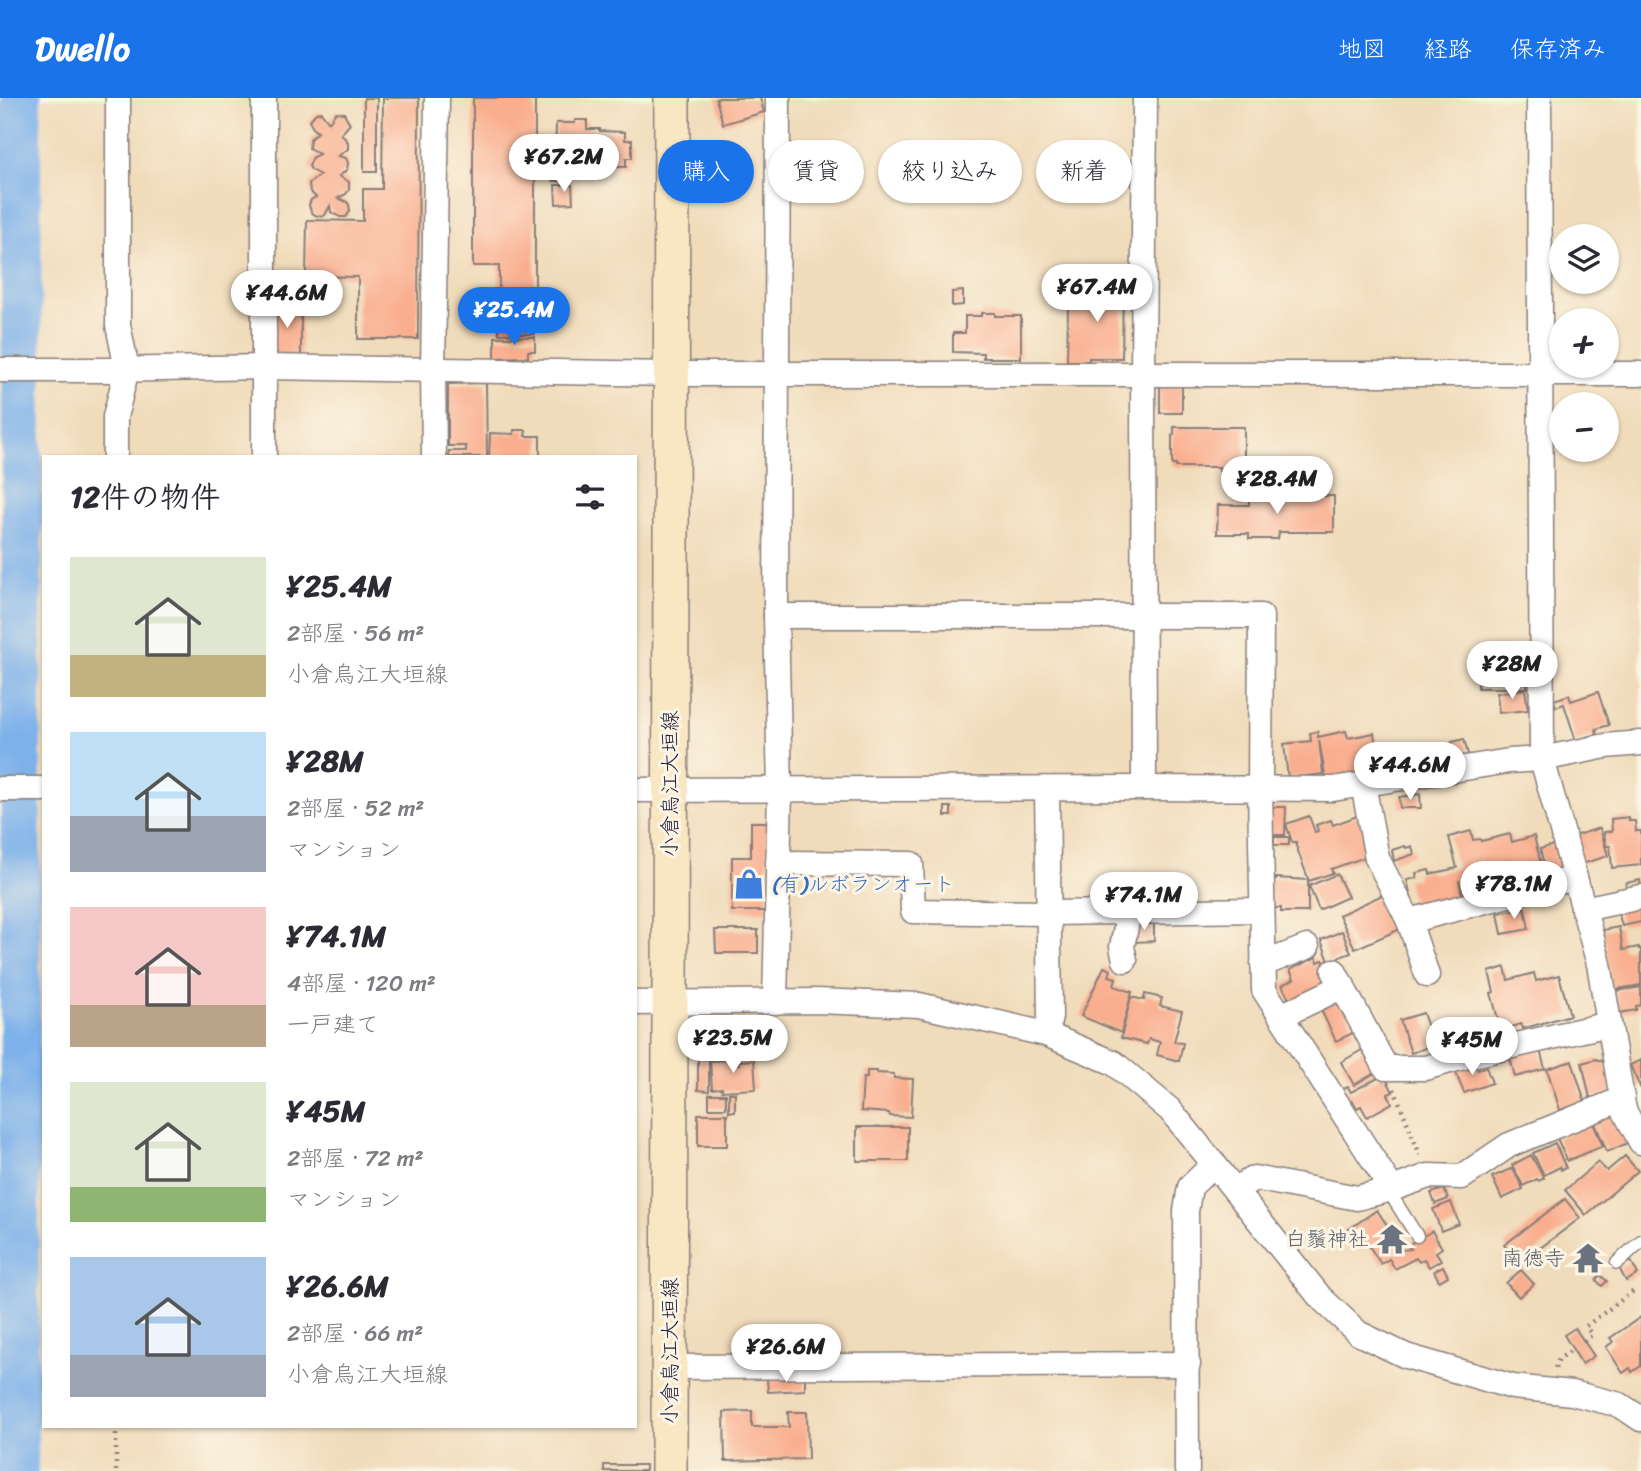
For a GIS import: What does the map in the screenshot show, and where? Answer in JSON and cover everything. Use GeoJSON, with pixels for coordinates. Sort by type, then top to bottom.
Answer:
{"type":"FeatureCollection","features":[{"type":"Feature","properties":{"kind":"main road","name":"小倉烏江大垣線"},"geometry":{"type":"LineString","coordinates":[[669,1471],[672,98]]}},
{"type":"Feature","properties":{"kind":"street"},"geometry":{"type":"LineString","coordinates":[[115,455],[118,370],[118,98]]}},
{"type":"Feature","properties":{"kind":"street"},"geometry":{"type":"LineString","coordinates":[[264,98],[264,455]]}},
{"type":"Feature","properties":{"kind":"street"},"geometry":{"type":"LineString","coordinates":[[434,455],[437,98]]}},
{"type":"Feature","properties":{"kind":"street"},"geometry":{"type":"LineString","coordinates":[[775,1002],[779,790],[776,616],[778,98]]}},
{"type":"Feature","properties":{"kind":"street"},"geometry":{"type":"LineString","coordinates":[[1144,788],[1145,98]]}},
{"type":"Feature","properties":{"kind":"street"},"geometry":{"type":"LineString","coordinates":[[1539,98],[1542,759],[1599,964],[1622,1099],[1641,1142]]}},
{"type":"Feature","properties":{"kind":"street"},"geometry":{"type":"LineString","coordinates":[[0,370],[264,367],[671,374],[1641,374]]}},
{"type":"Feature","properties":{"kind":"street"},"geometry":{"type":"LineString","coordinates":[[776,616],[1261,616],[1260,789],[1264,990],[1390,1189]]}},
{"type":"Feature","properties":{"kind":"street"},"geometry":{"type":"LineString","coordinates":[[637,790],[1333,789],[1508,761],[1542,759],[1606,746],[1641,743]]}},
{"type":"Feature","properties":{"kind":"street"},"geometry":{"type":"LineString","coordinates":[[1363,784],[1377,858],[1409,921],[1427,975]]}},
{"type":"Feature","properties":{"kind":"street"},"geometry":{"type":"LineString","coordinates":[[0,789],[42,789]]}},
{"type":"Feature","properties":{"kind":"street"},"geometry":{"type":"LineString","coordinates":[[1046,1034],[1050,1017],[1047,789]]}},
{"type":"Feature","properties":{"kind":"street"},"geometry":{"type":"LineString","coordinates":[[778,863],[911,864],[913,911],[1049,913],[1262,909]]}},
{"type":"Feature","properties":{"kind":"street"},"geometry":{"type":"LineString","coordinates":[[1409,921],[1575,878]]}},
{"type":"Feature","properties":{"kind":"street"},"geometry":{"type":"LineString","coordinates":[[1583,909],[1641,897]]}},
{"type":"Feature","properties":{"kind":"street"},"geometry":{"type":"LineString","coordinates":[[1125,960],[1122,947],[1129,912]]}},
{"type":"Feature","properties":{"kind":"street"},"geometry":{"type":"LineString","coordinates":[[1263,964],[1307,947]]}},
{"type":"Feature","properties":{"kind":"street"},"geometry":{"type":"LineString","coordinates":[[1281,1016],[1338,978],[1386,1068],[1425,1068],[1609,1024]]}},
{"type":"Feature","properties":{"kind":"street"},"geometry":{"type":"LineString","coordinates":[[637,1003],[816,1001],[919,1004],[1046,1034],[1114,1063],[1170,1110],[1320,1297],[1358,1333],[1406,1356],[1513,1387],[1573,1393],[1637,1408]]}},
{"type":"Feature","properties":{"kind":"street"},"geometry":{"type":"LineString","coordinates":[[1235,1190],[1254,1178],[1357,1198],[1428,1176],[1462,1177],[1509,1145],[1622,1099]]}},
{"type":"Feature","properties":{"kind":"street"},"geometry":{"type":"LineString","coordinates":[[1187,1471],[1185,1212],[1190,1187],[1214,1164]]}},
{"type":"Feature","properties":{"kind":"street"},"geometry":{"type":"LineString","coordinates":[[670,1367],[1188,1364]]}},
{"type":"Feature","properties":{"kind":"lane"},"geometry":{"type":"LineString","coordinates":[[1390,1189],[1417,1236]]}},
{"type":"Feature","properties":{"kind":"lane"},"geometry":{"type":"LineString","coordinates":[[1617,1263],[1641,1241]]}},
{"type":"Feature","properties":{"kind":"path"},"geometry":{"type":"LineString","coordinates":[[1386,1068],[1428,1176]]}},
{"type":"Feature","properties":{"kind":"path"},"geometry":{"type":"LineString","coordinates":[[1584,1341],[1592,1335],[1586,1326],[1635,1290]]}},
{"type":"Feature","properties":{"kind":"path"},"geometry":{"type":"LineString","coordinates":[[116,1428],[116,1471]]}},
{"type":"Feature","properties":{"kind":"building"},"geometry":{"type":"Polygon","coordinates":[[[364,98],[377,98],[377,172],[364,172],[364,98]]]}},
{"type":"Feature","properties":{"kind":"building"},"geometry":{"type":"Polygon","coordinates":[[[383,98],[419,98],[418,339],[358,339],[358,277],[306,276],[307,220],[363,221],[363,189],[382,189],[383,98]]]}},
{"type":"Feature","properties":{"kind":"building"},"geometry":{"type":"Polygon","coordinates":[[[473,98],[535,98],[535,334],[499,334],[499,266],[473,266],[473,98]]]}},
{"type":"Feature","properties":{"kind":"building"},"geometry":{"type":"Polygon","coordinates":[[[760,98],[764,112],[723,124],[716,99],[760,98]]]}},
{"type":"Feature","properties":{"kind":"building"},"geometry":{"type":"Polygon","coordinates":[[[321,112],[329,122],[336,112],[344,113],[350,124],[341,134],[348,142],[348,149],[338,156],[346,158],[348,163],[347,170],[339,176],[349,182],[349,190],[338,198],[349,205],[350,211],[346,217],[331,212],[330,206],[322,217],[315,215],[309,205],[316,197],[310,192],[309,183],[320,175],[309,166],[313,157],[319,154],[309,148],[310,139],[318,132],[309,121],[316,113],[321,112]]]}},
{"type":"Feature","properties":{"kind":"building"},"geometry":{"type":"Polygon","coordinates":[[[575,120],[587,120],[587,129],[625,132],[625,140],[632,140],[632,158],[626,158],[626,167],[555,162],[556,123],[575,123],[575,120]]]}},
{"type":"Feature","properties":{"kind":"building"},"geometry":{"type":"Polygon","coordinates":[[[553,171],[562,171],[562,181],[553,181],[553,171]]]}},
{"type":"Feature","properties":{"kind":"building"},"geometry":{"type":"Polygon","coordinates":[[[555,185],[572,185],[573,203],[556,204],[555,185]]]}},
{"type":"Feature","properties":{"kind":"building"},"geometry":{"type":"Polygon","coordinates":[[[1091,281],[1123,282],[1122,358],[1067,361],[1068,305],[1090,305],[1091,281]]]}},
{"type":"Feature","properties":{"kind":"building"},"geometry":{"type":"Polygon","coordinates":[[[963,291],[963,305],[952,306],[952,292],[963,291]]]}},
{"type":"Feature","properties":{"kind":"building"},"geometry":{"type":"Polygon","coordinates":[[[273,305],[301,305],[301,356],[273,356],[273,305]]]}},
{"type":"Feature","properties":{"kind":"building"},"geometry":{"type":"Polygon","coordinates":[[[981,313],[1021,316],[1021,358],[983,358],[983,353],[953,352],[953,333],[965,333],[965,316],[981,316],[981,313]]]}},
{"type":"Feature","properties":{"kind":"building"},"geometry":{"type":"Polygon","coordinates":[[[495,337],[535,337],[535,351],[528,351],[528,357],[495,358],[495,337]]]}},
{"type":"Feature","properties":{"kind":"building"},"geometry":{"type":"Polygon","coordinates":[[[486,383],[487,455],[449,455],[449,451],[466,451],[466,446],[448,446],[448,384],[486,383]]]}},
{"type":"Feature","properties":{"kind":"building"},"geometry":{"type":"Polygon","coordinates":[[[1160,386],[1182,386],[1182,413],[1160,413],[1160,386]]]}},
{"type":"Feature","properties":{"kind":"building"},"geometry":{"type":"Polygon","coordinates":[[[1174,427],[1244,427],[1244,471],[1172,465],[1174,427]]]}},
{"type":"Feature","properties":{"kind":"building"},"geometry":{"type":"Polygon","coordinates":[[[514,430],[526,430],[525,436],[540,436],[540,455],[489,455],[490,433],[514,434],[514,430]]]}},
{"type":"Feature","properties":{"kind":"building"},"geometry":{"type":"Polygon","coordinates":[[[1249,492],[1282,492],[1282,496],[1334,496],[1334,532],[1279,532],[1278,539],[1249,539],[1249,534],[1217,534],[1218,505],[1249,505],[1249,492]]]}},
{"type":"Feature","properties":{"kind":"building"},"geometry":{"type":"Polygon","coordinates":[[[1482,659],[1521,659],[1521,669],[1527,669],[1527,688],[1478,688],[1478,669],[1482,669],[1482,659]]]}},
{"type":"Feature","properties":{"kind":"building"},"geometry":{"type":"Polygon","coordinates":[[[1525,689],[1528,710],[1499,713],[1497,693],[1525,689]]]}},
{"type":"Feature","properties":{"kind":"building"},"geometry":{"type":"Polygon","coordinates":[[[1598,692],[1609,725],[1596,729],[1597,734],[1576,741],[1564,704],[1556,707],[1554,700],[1569,695],[1571,701],[1598,692]]]}},
{"type":"Feature","properties":{"kind":"building"},"geometry":{"type":"Polygon","coordinates":[[[1346,731],[1348,738],[1374,733],[1381,773],[1326,781],[1319,740],[1323,774],[1288,778],[1284,744],[1311,741],[1310,733],[1318,732],[1318,737],[1346,731]]]}},
{"type":"Feature","properties":{"kind":"building"},"geometry":{"type":"Polygon","coordinates":[[[1464,739],[1469,758],[1457,762],[1452,742],[1464,739]]]}},
{"type":"Feature","properties":{"kind":"building"},"geometry":{"type":"Polygon","coordinates":[[[1420,794],[1421,808],[1400,808],[1399,797],[1420,794]]]}},
{"type":"Feature","properties":{"kind":"building"},"geometry":{"type":"Polygon","coordinates":[[[945,807],[951,807],[951,816],[945,816],[945,807]]]}},
{"type":"Feature","properties":{"kind":"building"},"geometry":{"type":"Polygon","coordinates":[[[1269,807],[1286,807],[1285,835],[1269,835],[1269,807]]]}},
{"type":"Feature","properties":{"kind":"building"},"geometry":{"type":"Polygon","coordinates":[[[1360,815],[1374,854],[1331,869],[1333,873],[1309,881],[1295,843],[1297,842],[1292,842],[1286,824],[1309,816],[1315,832],[1318,831],[1316,825],[1331,820],[1333,825],[1360,815]]]}},
{"type":"Feature","properties":{"kind":"building"},"geometry":{"type":"Polygon","coordinates":[[[1629,817],[1629,821],[1635,821],[1636,831],[1641,831],[1641,865],[1612,868],[1610,846],[1606,846],[1604,832],[1612,831],[1611,819],[1629,817]]]}},
{"type":"Feature","properties":{"kind":"building","name":"(有)ルボランオート"},"geometry":{"type":"Polygon","coordinates":[[[751,822],[767,822],[767,911],[732,911],[732,857],[751,857],[751,822]]]}},
{"type":"Feature","properties":{"kind":"building"},"geometry":{"type":"Polygon","coordinates":[[[1600,828],[1608,856],[1582,864],[1574,836],[1600,828]]]}},
{"type":"Feature","properties":{"kind":"building"},"geometry":{"type":"Polygon","coordinates":[[[1471,831],[1473,840],[1481,841],[1510,834],[1512,842],[1534,836],[1543,872],[1490,885],[1491,888],[1463,895],[1459,880],[1463,899],[1414,910],[1407,880],[1417,878],[1416,873],[1429,870],[1430,874],[1457,868],[1449,837],[1471,831]]]}},
{"type":"Feature","properties":{"kind":"building"},"geometry":{"type":"Polygon","coordinates":[[[1274,837],[1289,837],[1289,845],[1274,845],[1274,837]]]}},
{"type":"Feature","properties":{"kind":"building"},"geometry":{"type":"Polygon","coordinates":[[[1557,844],[1565,870],[1547,875],[1540,849],[1557,844]]]}},
{"type":"Feature","properties":{"kind":"building"},"geometry":{"type":"Polygon","coordinates":[[[1412,846],[1414,854],[1394,861],[1392,850],[1412,846]]]}},
{"type":"Feature","properties":{"kind":"building"},"geometry":{"type":"Polygon","coordinates":[[[1337,874],[1348,897],[1319,910],[1309,886],[1337,874]]]}},
{"type":"Feature","properties":{"kind":"building"},"geometry":{"type":"Polygon","coordinates":[[[1269,880],[1308,880],[1308,912],[1281,912],[1281,908],[1269,908],[1269,880]]]}},
{"type":"Feature","properties":{"kind":"building"},"geometry":{"type":"Polygon","coordinates":[[[1640,880],[1641,891],[1627,894],[1626,883],[1640,880]]]}},
{"type":"Feature","properties":{"kind":"building"},"geometry":{"type":"Polygon","coordinates":[[[1391,891],[1407,926],[1355,949],[1339,915],[1391,891]]]}},
{"type":"Feature","properties":{"kind":"building"},"geometry":{"type":"Polygon","coordinates":[[[1641,905],[1641,922],[1622,926],[1617,908],[1641,905]]]}},
{"type":"Feature","properties":{"kind":"building"},"geometry":{"type":"Polygon","coordinates":[[[1525,908],[1529,929],[1502,934],[1498,913],[1525,908]]]}},
{"type":"Feature","properties":{"kind":"building"},"geometry":{"type":"Polygon","coordinates":[[[1135,923],[1154,923],[1154,941],[1135,942],[1135,923]]]}},
{"type":"Feature","properties":{"kind":"building"},"geometry":{"type":"Polygon","coordinates":[[[1619,927],[1623,950],[1639,947],[1641,949],[1641,985],[1612,990],[1603,930],[1619,927]]]}},
{"type":"Feature","properties":{"kind":"building"},"geometry":{"type":"Polygon","coordinates":[[[715,930],[758,930],[758,953],[716,953],[715,930]]]}},
{"type":"Feature","properties":{"kind":"building"},"geometry":{"type":"Polygon","coordinates":[[[1342,931],[1351,953],[1329,961],[1321,940],[1342,931]]]}},
{"type":"Feature","properties":{"kind":"building"},"geometry":{"type":"Polygon","coordinates":[[[1316,957],[1318,962],[1323,960],[1335,984],[1292,1005],[1282,985],[1294,979],[1290,970],[1316,957]]]}},
{"type":"Feature","properties":{"kind":"building"},"geometry":{"type":"Polygon","coordinates":[[[1104,967],[1111,970],[1109,976],[1116,978],[1114,986],[1132,992],[1121,1033],[1081,1016],[1104,967]]]}},
{"type":"Feature","properties":{"kind":"building"},"geometry":{"type":"Polygon","coordinates":[[[1505,967],[1508,980],[1534,973],[1536,981],[1559,975],[1570,1015],[1522,1029],[1521,1024],[1501,1030],[1491,993],[1494,992],[1489,972],[1505,967]]]}},
{"type":"Feature","properties":{"kind":"building"},"geometry":{"type":"Polygon","coordinates":[[[1641,987],[1641,1005],[1636,1006],[1636,1010],[1619,1013],[1616,991],[1641,987]]]}},
{"type":"Feature","properties":{"kind":"building"},"geometry":{"type":"Polygon","coordinates":[[[1145,994],[1162,998],[1160,1006],[1182,1011],[1174,1042],[1183,1043],[1179,1061],[1157,1055],[1160,1042],[1149,1039],[1147,1044],[1121,1038],[1131,997],[1144,1000],[1145,994]]]}},
{"type":"Feature","properties":{"kind":"building"},"geometry":{"type":"Polygon","coordinates":[[[1340,995],[1355,1032],[1336,1041],[1319,1006],[1340,995]]]}},
{"type":"Feature","properties":{"kind":"building"},"geometry":{"type":"Polygon","coordinates":[[[1423,1013],[1434,1045],[1411,1053],[1400,1020],[1423,1013]]]}},
{"type":"Feature","properties":{"kind":"building"},"geometry":{"type":"Polygon","coordinates":[[[698,1032],[715,1032],[715,1056],[698,1056],[698,1032]]]}},
{"type":"Feature","properties":{"kind":"building"},"geometry":{"type":"Polygon","coordinates":[[[1539,1046],[1545,1069],[1515,1077],[1509,1054],[1539,1046]]]}},
{"type":"Feature","properties":{"kind":"building"},"geometry":{"type":"Polygon","coordinates":[[[1367,1047],[1380,1070],[1354,1085],[1341,1062],[1367,1047]]]}},
{"type":"Feature","properties":{"kind":"building"},"geometry":{"type":"Polygon","coordinates":[[[698,1059],[709,1059],[709,1091],[698,1090],[698,1059]]]}},
{"type":"Feature","properties":{"kind":"building"},"geometry":{"type":"Polygon","coordinates":[[[1596,1059],[1606,1063],[1613,1093],[1590,1098],[1582,1063],[1596,1059]]]}},
{"type":"Feature","properties":{"kind":"building"},"geometry":{"type":"Polygon","coordinates":[[[732,1060],[732,1064],[739,1064],[739,1061],[754,1060],[756,1089],[712,1089],[710,1061],[732,1060]]]}},
{"type":"Feature","properties":{"kind":"building"},"geometry":{"type":"Polygon","coordinates":[[[1641,1060],[1641,1089],[1630,1065],[1641,1060]]]}},
{"type":"Feature","properties":{"kind":"building"},"geometry":{"type":"Polygon","coordinates":[[[1474,1061],[1478,1070],[1486,1067],[1492,1083],[1464,1093],[1454,1068],[1474,1061]]]}},
{"type":"Feature","properties":{"kind":"building"},"geometry":{"type":"Polygon","coordinates":[[[1572,1061],[1585,1102],[1560,1110],[1547,1069],[1572,1061]]]}},
{"type":"Feature","properties":{"kind":"building"},"geometry":{"type":"Polygon","coordinates":[[[867,1071],[894,1074],[894,1078],[913,1079],[911,1117],[861,1111],[863,1078],[867,1078],[867,1071]]]}},
{"type":"Feature","properties":{"kind":"building"},"geometry":{"type":"Polygon","coordinates":[[[1384,1075],[1393,1092],[1388,1094],[1392,1103],[1367,1117],[1361,1106],[1357,1108],[1353,1101],[1348,1103],[1341,1090],[1348,1087],[1351,1092],[1384,1075]]]}},
{"type":"Feature","properties":{"kind":"building"},"geometry":{"type":"Polygon","coordinates":[[[729,1093],[735,1093],[735,1111],[729,1112],[729,1093]]]}},
{"type":"Feature","properties":{"kind":"building"},"geometry":{"type":"Polygon","coordinates":[[[709,1094],[726,1094],[726,1108],[709,1108],[709,1094]]]}},
{"type":"Feature","properties":{"kind":"building"},"geometry":{"type":"Polygon","coordinates":[[[1615,1107],[1630,1142],[1607,1152],[1592,1117],[1615,1107]]]}},
{"type":"Feature","properties":{"kind":"building"},"geometry":{"type":"Polygon","coordinates":[[[698,1114],[727,1114],[727,1146],[698,1146],[698,1114]]]}},
{"type":"Feature","properties":{"kind":"building"},"geometry":{"type":"Polygon","coordinates":[[[1593,1123],[1603,1146],[1567,1161],[1557,1138],[1593,1123]]]}},
{"type":"Feature","properties":{"kind":"building"},"geometry":{"type":"Polygon","coordinates":[[[857,1127],[908,1127],[908,1161],[857,1161],[857,1127]]]}},
{"type":"Feature","properties":{"kind":"building"},"geometry":{"type":"Polygon","coordinates":[[[1555,1143],[1566,1168],[1561,1170],[1560,1167],[1544,1175],[1533,1153],[1555,1143]]]}},
{"type":"Feature","properties":{"kind":"building"},"geometry":{"type":"Polygon","coordinates":[[[1531,1155],[1544,1178],[1523,1186],[1512,1165],[1531,1155]]]}},
{"type":"Feature","properties":{"kind":"building"},"geometry":{"type":"Polygon","coordinates":[[[1625,1156],[1638,1171],[1586,1215],[1565,1190],[1598,1162],[1607,1171],[1625,1156]]]}},
{"type":"Feature","properties":{"kind":"building"},"geometry":{"type":"Polygon","coordinates":[[[1513,1168],[1523,1189],[1502,1199],[1492,1177],[1513,1168]]]}},
{"type":"Feature","properties":{"kind":"building"},"geometry":{"type":"Polygon","coordinates":[[[1444,1189],[1448,1199],[1435,1204],[1431,1193],[1444,1189]]]}},
{"type":"Feature","properties":{"kind":"building"},"geometry":{"type":"Polygon","coordinates":[[[1565,1199],[1580,1218],[1519,1264],[1504,1245],[1565,1199]]]}},
{"type":"Feature","properties":{"kind":"building"},"geometry":{"type":"Polygon","coordinates":[[[1451,1202],[1459,1224],[1441,1231],[1433,1209],[1451,1202]]]}},
{"type":"Feature","properties":{"kind":"building"},"geometry":{"type":"Polygon","coordinates":[[[1377,1210],[1403,1250],[1411,1249],[1408,1245],[1432,1231],[1442,1248],[1436,1252],[1441,1260],[1429,1267],[1424,1259],[1419,1262],[1416,1258],[1395,1269],[1389,1259],[1381,1264],[1365,1240],[1356,1246],[1346,1231],[1377,1210]]]}},
{"type":"Feature","properties":{"kind":"building"},"geometry":{"type":"Polygon","coordinates":[[[1631,1261],[1638,1274],[1626,1281],[1619,1268],[1631,1261]]]}},
{"type":"Feature","properties":{"kind":"building"},"geometry":{"type":"Polygon","coordinates":[[[1443,1266],[1448,1276],[1439,1281],[1434,1271],[1443,1266]]]}},
{"type":"Feature","properties":{"kind":"building"},"geometry":{"type":"Polygon","coordinates":[[[1521,1270],[1534,1284],[1519,1297],[1506,1283],[1521,1270]]]}},
{"type":"Feature","properties":{"kind":"building"},"geometry":{"type":"Polygon","coordinates":[[[1600,1275],[1607,1281],[1602,1286],[1596,1280],[1600,1275]]]}},
{"type":"Feature","properties":{"kind":"building"},"geometry":{"type":"Polygon","coordinates":[[[1641,1317],[1641,1366],[1632,1372],[1630,1368],[1623,1373],[1606,1347],[1613,1342],[1610,1338],[1641,1317]]]}},
{"type":"Feature","properties":{"kind":"building"},"geometry":{"type":"Polygon","coordinates":[[[1575,1328],[1594,1356],[1582,1364],[1564,1335],[1575,1328]]]}},
{"type":"Feature","properties":{"kind":"building"},"geometry":{"type":"Polygon","coordinates":[[[767,1378],[805,1378],[805,1390],[768,1392],[767,1378]]]}},
{"type":"Feature","properties":{"kind":"building"},"geometry":{"type":"Polygon","coordinates":[[[752,1411],[752,1427],[789,1427],[788,1412],[807,1412],[808,1459],[725,1461],[724,1412],[752,1411]]]}},
{"type":"Feature","properties":{"kind":"building"},"geometry":{"type":"Polygon","coordinates":[[[604,1465],[645,1465],[645,1471],[604,1471],[604,1465]]]}},
{"type":"Feature","properties":{"kind":"waterway"},"geometry":{"type":"LineString","coordinates":[[18,1471],[21,98]]}},
{"type":"Feature","properties":{"kind":"place","name":"(有)ルボランオート"},"geometry":{"type":"Point","coordinates":[749,884]}},
{"type":"Feature","properties":{"kind":"place","name":"白鬚神社"},"geometry":{"type":"Point","coordinates":[1392,1239]}},
{"type":"Feature","properties":{"kind":"place","name":"南徳寺"},"geometry":{"type":"Point","coordinates":[1588,1258]}}]}
